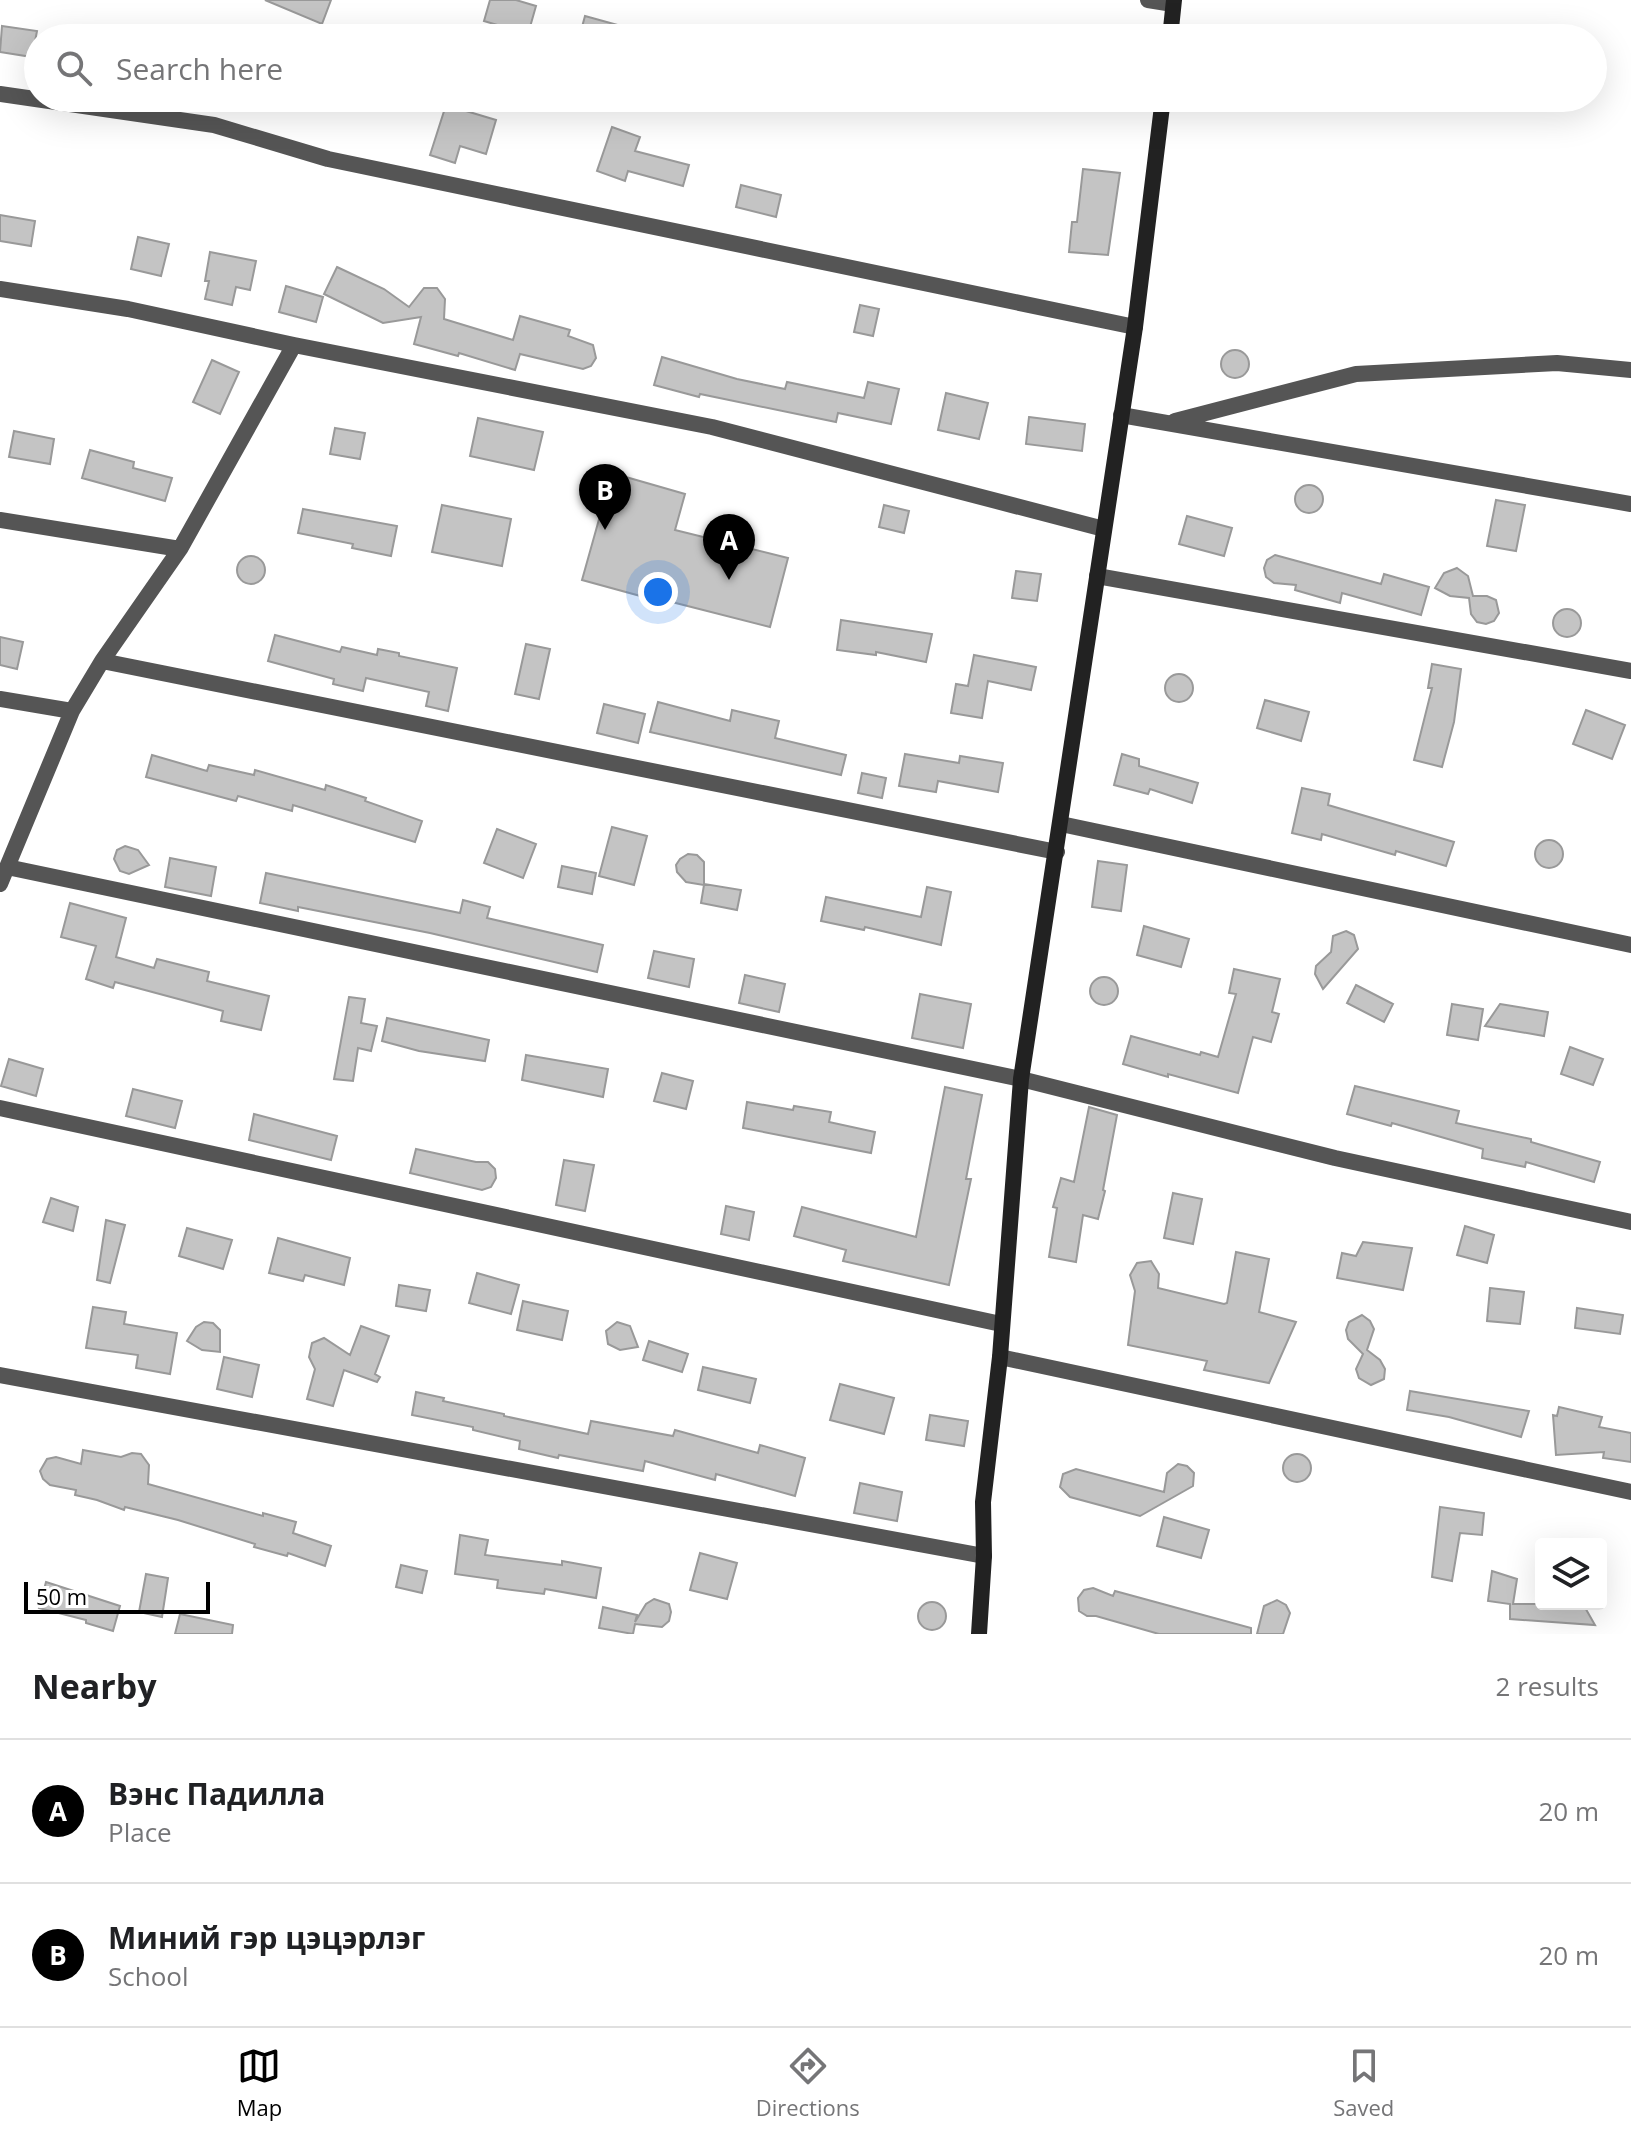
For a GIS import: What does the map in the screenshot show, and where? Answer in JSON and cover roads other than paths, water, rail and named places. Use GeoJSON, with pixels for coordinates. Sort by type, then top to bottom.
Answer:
{"type":"FeatureCollection","features":[{"type":"Feature","properties":{"kind":"street"},"geometry":{"type":"LineString","coordinates":[[1148,0],[1174,2],[1172,24]]}},
{"type":"Feature","properties":{"kind":"street"},"geometry":{"type":"LineString","coordinates":[[0,94],[24,97]]}},
{"type":"Feature","properties":{"kind":"street"},"geometry":{"type":"LineString","coordinates":[[124,112],[214,125],[328,159],[1135,327]]}},
{"type":"Feature","properties":{"kind":"street"},"geometry":{"type":"LineString","coordinates":[[979,1634],[984,1556],[983,1502],[1000,1357],[1021,1079],[1135,327],[1161,112]]}},
{"type":"Feature","properties":{"kind":"street"},"geometry":{"type":"LineString","coordinates":[[0,289],[128,309],[294,345],[712,427],[1104,529]]}},
{"type":"Feature","properties":{"kind":"street"},"geometry":{"type":"LineString","coordinates":[[0,884],[72,711],[102,661],[180,549],[294,345]]}},
{"type":"Feature","properties":{"kind":"street"},"geometry":{"type":"LineString","coordinates":[[1168,423],[1356,374],[1557,363],[1631,370]]}},
{"type":"Feature","properties":{"kind":"street"},"geometry":{"type":"LineString","coordinates":[[1121,415],[1631,504]]}},
{"type":"Feature","properties":{"kind":"street"},"geometry":{"type":"LineString","coordinates":[[0,520],[180,549]]}},
{"type":"Feature","properties":{"kind":"street"},"geometry":{"type":"LineString","coordinates":[[1097,576],[1631,671]]}},
{"type":"Feature","properties":{"kind":"street"},"geometry":{"type":"LineString","coordinates":[[102,661],[1057,852]]}},
{"type":"Feature","properties":{"kind":"street"},"geometry":{"type":"LineString","coordinates":[[0,699],[72,711]]}},
{"type":"Feature","properties":{"kind":"street"},"geometry":{"type":"LineString","coordinates":[[1061,824],[1631,945]]}},
{"type":"Feature","properties":{"kind":"street"},"geometry":{"type":"LineString","coordinates":[[7,867],[1021,1079],[1335,1158],[1631,1222]]}},
{"type":"Feature","properties":{"kind":"street"},"geometry":{"type":"LineString","coordinates":[[0,1108],[1001,1324]]}},
{"type":"Feature","properties":{"kind":"street"},"geometry":{"type":"LineString","coordinates":[[1000,1357],[1631,1492]]}},
{"type":"Feature","properties":{"kind":"street"},"geometry":{"type":"LineString","coordinates":[[0,1375],[984,1556]]}},
{"type":"Feature","properties":{"kind":"place","name":"Миний гэр цэцэрлэг"},"geometry":{"type":"Point","coordinates":[605,530]}},
{"type":"Feature","properties":{"kind":"place","name":"Вэнс Падилла"},"geometry":{"type":"Point","coordinates":[729,580]}}]}
